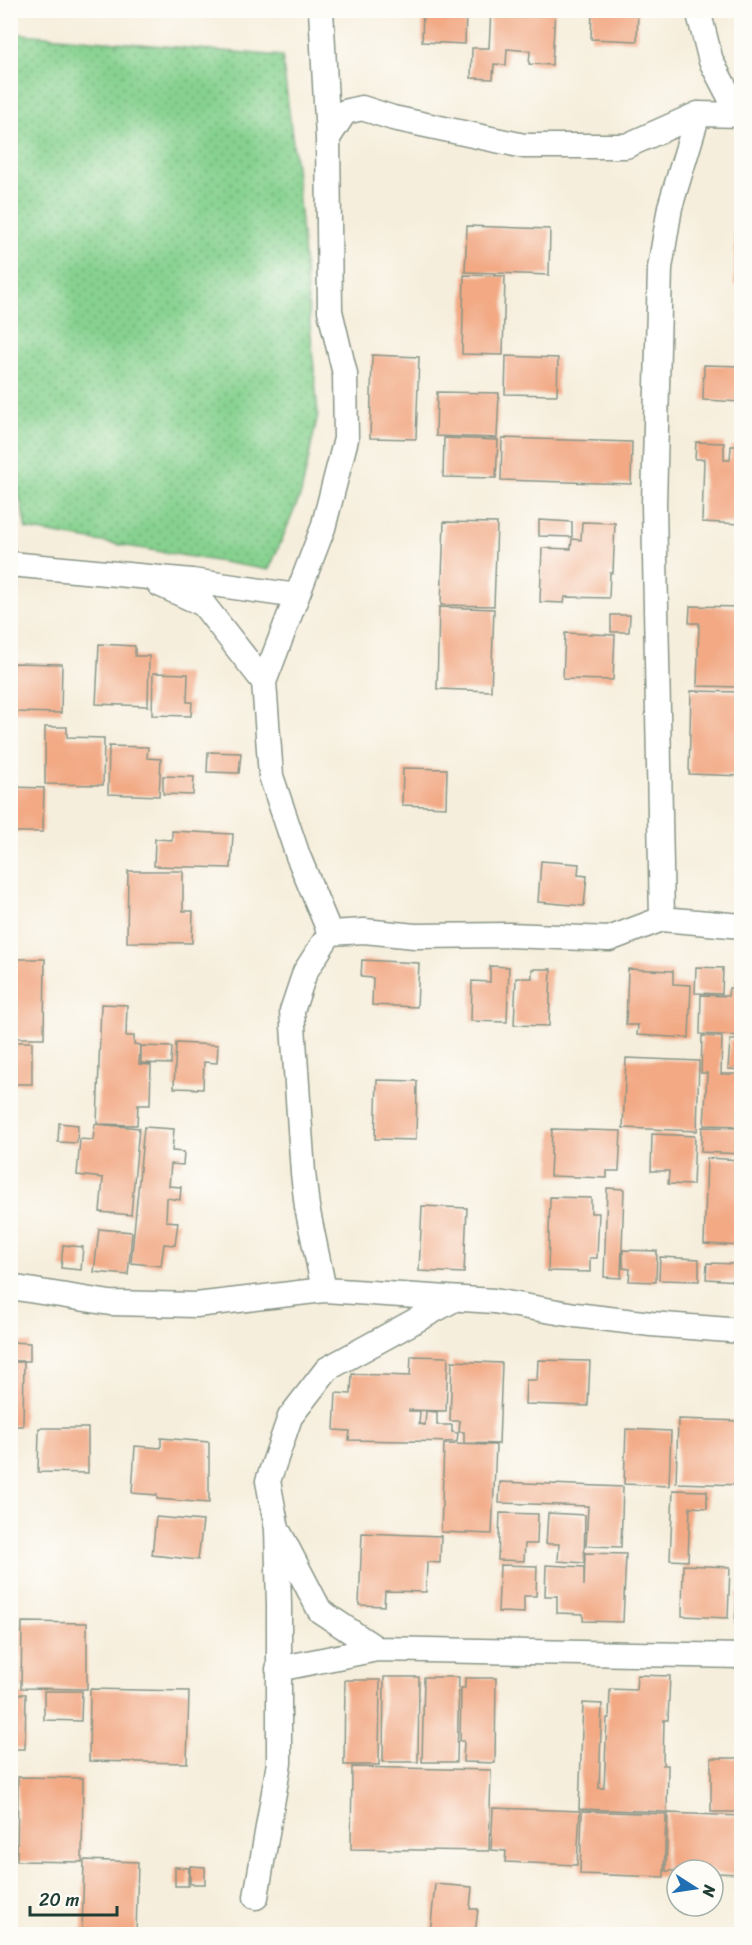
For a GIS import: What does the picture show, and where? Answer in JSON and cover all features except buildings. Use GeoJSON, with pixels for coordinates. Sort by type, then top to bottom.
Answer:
{"type":"FeatureCollection","features":[{"type":"Feature","properties":{"kind":"street"},"geometry":{"type":"LineString","coordinates":[[321,10],[328,138],[330,311],[345,374],[346,439],[323,528],[264,682],[271,776],[298,856],[330,933]]}},
{"type":"Feature","properties":{"kind":"street"},"geometry":{"type":"LineString","coordinates":[[328,138],[345,112],[362,108],[393,118],[524,146],[626,146],[698,114],[740,115],[711,61],[698,10]]}},
{"type":"Feature","properties":{"kind":"street"},"geometry":{"type":"LineString","coordinates":[[662,919],[654,504],[660,268],[670,207],[698,114]]}},
{"type":"Feature","properties":{"kind":"street"},"geometry":{"type":"LineString","coordinates":[[10,564],[192,581],[297,597]]}},
{"type":"Feature","properties":{"kind":"street"},"geometry":{"type":"LineString","coordinates":[[141,576],[203,604],[264,682]]}},
{"type":"Feature","properties":{"kind":"street"},"geometry":{"type":"LineString","coordinates":[[330,933],[364,931],[415,936],[509,935],[609,939],[662,919],[741,926]]}},
{"type":"Feature","properties":{"kind":"street"},"geometry":{"type":"LineString","coordinates":[[324,1290],[307,1207],[303,1173],[292,1011],[305,972],[330,933]]}},
{"type":"Feature","properties":{"kind":"street"},"geometry":{"type":"LineString","coordinates":[[10,1287],[111,1303],[196,1305],[324,1290],[494,1301],[651,1324],[741,1331]]}},
{"type":"Feature","properties":{"kind":"street"},"geometry":{"type":"LineString","coordinates":[[256,1897],[279,1763],[277,1529],[268,1481],[290,1417],[327,1369],[453,1300]]}},
{"type":"Feature","properties":{"kind":"street"},"geometry":{"type":"LineString","coordinates":[[277,1529],[320,1611],[377,1649]]}},
{"type":"Feature","properties":{"kind":"street"},"geometry":{"type":"LineString","coordinates":[[278,1668],[377,1649],[741,1656]]}},
{"type":"Feature","properties":{"kind":"green space"},"geometry":{"type":"Polygon","coordinates":[[[10,33],[282,56],[296,167],[318,414],[301,494],[269,570],[26,529],[10,446],[10,33]]]}}]}
